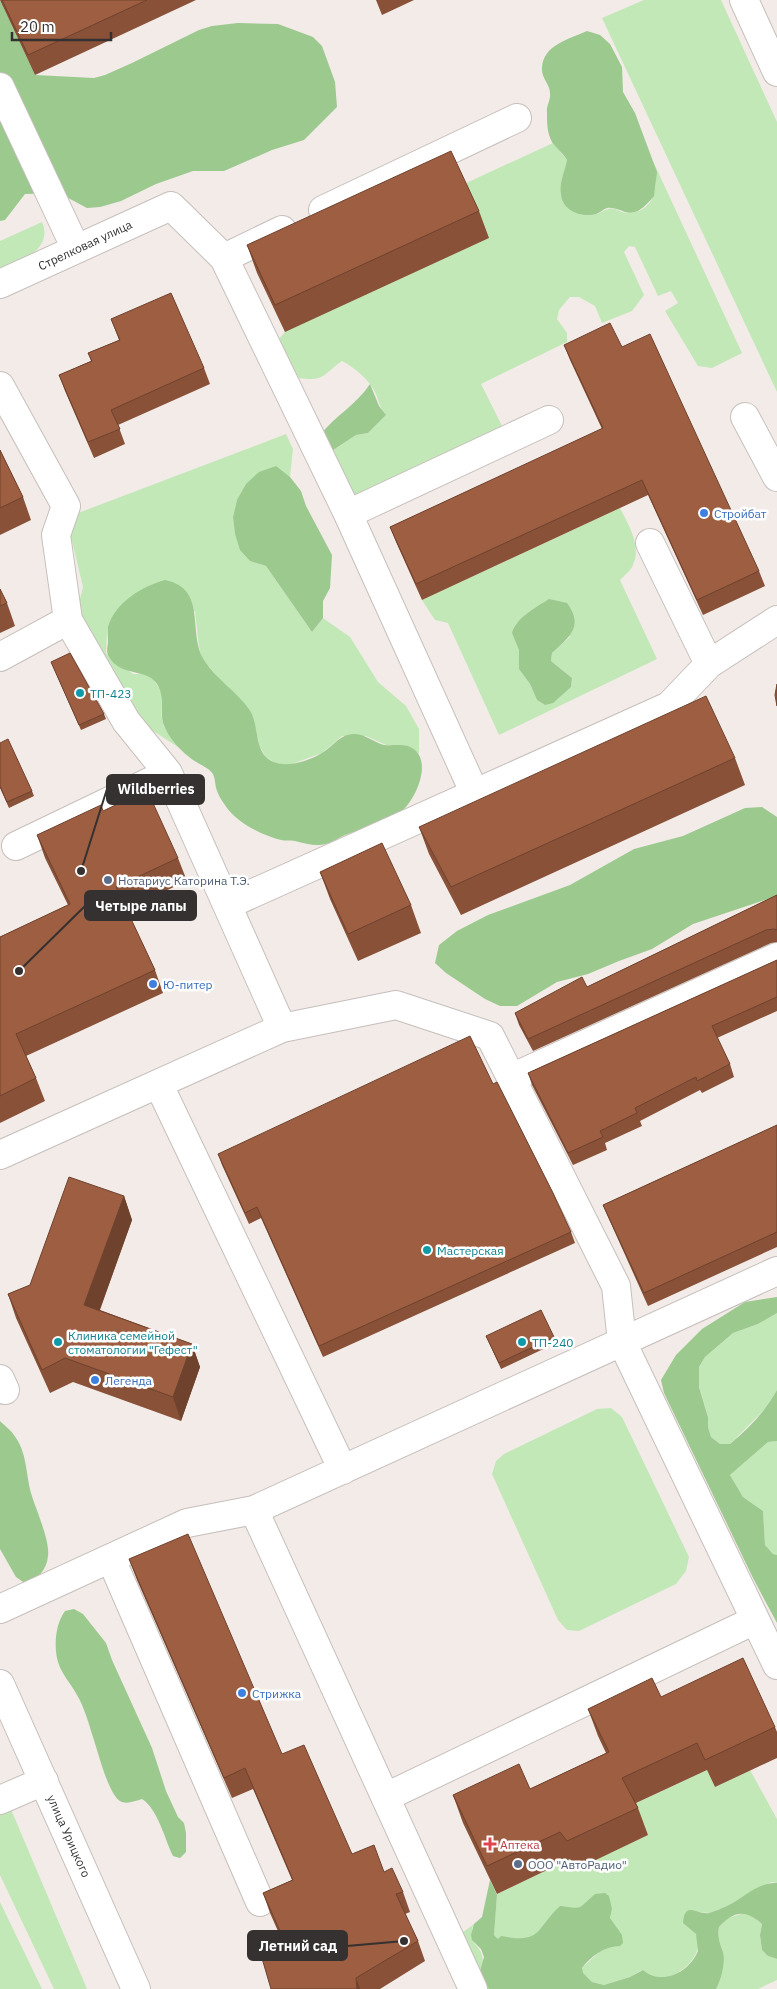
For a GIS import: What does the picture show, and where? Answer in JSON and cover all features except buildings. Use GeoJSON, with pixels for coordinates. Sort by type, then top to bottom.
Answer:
{"type":"FeatureCollection","features":[{"type":"Feature","properties":{"kind":"main road"},"geometry":{"type":"LineString","coordinates":[[744,0],[777,72]]}},
{"type":"Feature","properties":{"kind":"main road"},"geometry":{"type":"LineString","coordinates":[[0,87],[76,249]]}},
{"type":"Feature","properties":{"kind":"main road"},"geometry":{"type":"LineString","coordinates":[[475,794],[348,514],[224,258],[517,118]]}},
{"type":"Feature","properties":{"kind":"main road","name":"Стрелковая улица"},"geometry":{"type":"LineString","coordinates":[[0,284],[171,206],[224,258]]}},
{"type":"Feature","properties":{"kind":"main road"},"geometry":{"type":"LineString","coordinates":[[0,386],[66,506],[56,535],[68,620],[126,721],[168,773],[282,1028]]}},
{"type":"Feature","properties":{"kind":"main road"},"geometry":{"type":"LineString","coordinates":[[746,417],[777,477]]}},
{"type":"Feature","properties":{"kind":"main road"},"geometry":{"type":"LineString","coordinates":[[348,514],[549,420]]}},
{"type":"Feature","properties":{"kind":"main road"},"geometry":{"type":"LineString","coordinates":[[650,543],[709,664]]}},
{"type":"Feature","properties":{"kind":"main road"},"geometry":{"type":"LineString","coordinates":[[0,658],[68,620]]}},
{"type":"Feature","properties":{"kind":"main road"},"geometry":{"type":"LineString","coordinates":[[227,905],[670,706],[709,664],[777,620]]}},
{"type":"Feature","properties":{"kind":"main road"},"geometry":{"type":"LineString","coordinates":[[16,846],[168,773]]}},
{"type":"Feature","properties":{"kind":"main road"},"geometry":{"type":"LineString","coordinates":[[511,1078],[777,957]]}},
{"type":"Feature","properties":{"kind":"main road"},"geometry":{"type":"LineString","coordinates":[[0,1155],[282,1028],[396,1005],[490,1036],[616,1286],[622,1342],[777,1665]]}},
{"type":"Feature","properties":{"kind":"main road"},"geometry":{"type":"LineString","coordinates":[[159,1085],[343,1470]]}},
{"type":"Feature","properties":{"kind":"main road"},"geometry":{"type":"LineString","coordinates":[[0,1609],[187,1523],[254,1510],[777,1271]]}},
{"type":"Feature","properties":{"kind":"main road"},"geometry":{"type":"LineString","coordinates":[[254,1510],[473,1989]]}},
{"type":"Feature","properties":{"kind":"main road"},"geometry":{"type":"LineString","coordinates":[[111,1559],[260,1902]]}},
{"type":"Feature","properties":{"kind":"main road"},"geometry":{"type":"LineString","coordinates":[[386,1797],[755,1620]]}},
{"type":"Feature","properties":{"kind":"main road","name":"улица Урицкого"},"geometry":{"type":"LineString","coordinates":[[0,1684],[136,1989]]}},
{"type":"Feature","properties":{"kind":"main road"},"geometry":{"type":"LineString","coordinates":[[0,1800],[44,1781]]}},
{"type":"Feature","properties":{"kind":"green space"},"geometry":{"type":"Polygon","coordinates":[[[0,0],[35,75],[94,78],[105,75],[199,30],[212,26],[238,23],[278,24],[313,37],[322,46],[335,82],[337,107],[304,140],[272,150],[224,171],[193,171],[156,184],[121,201],[100,207],[87,208],[59,193],[25,194],[5,220],[0,221],[0,0]]]}},
{"type":"Feature","properties":{"kind":"green space"},"geometry":{"type":"Polygon","coordinates":[[[644,0],[721,0],[777,122],[777,392],[602,18],[644,0]]]}},
{"type":"Feature","properties":{"kind":"green space"},"geometry":{"type":"Polygon","coordinates":[[[587,31],[600,35],[610,44],[622,67],[623,92],[635,113],[657,172],[654,196],[638,211],[630,213],[610,208],[596,214],[585,215],[569,209],[562,200],[562,177],[567,160],[552,142],[549,135],[547,110],[550,93],[543,75],[543,60],[552,48],[558,44],[587,31]]]}},
{"type":"Feature","properties":{"kind":"green space"},"geometry":{"type":"Polygon","coordinates":[[[553,143],[567,160],[565,172],[597,214],[612,208],[630,213],[646,207],[654,193],[655,176],[652,159],[742,353],[712,368],[698,366],[665,311],[678,303],[671,291],[658,296],[635,247],[629,246],[624,252],[644,295],[632,311],[602,323],[595,306],[579,297],[570,297],[559,310],[557,319],[567,333],[567,342],[481,384],[503,428],[348,500],[327,454],[356,435],[368,433],[386,415],[370,384],[352,367],[342,361],[319,378],[299,378],[277,341],[285,332],[464,184],[553,143]]]}},
{"type":"Feature","properties":{"kind":"green space"},"geometry":{"type":"Polygon","coordinates":[[[42,222],[43,240],[33,254],[0,271],[0,241],[42,222]]]}},
{"type":"Feature","properties":{"kind":"green space"},"geometry":{"type":"Polygon","coordinates":[[[370,384],[379,406],[386,415],[368,433],[356,435],[327,454],[320,435],[359,398],[370,384]]]}},
{"type":"Feature","properties":{"kind":"green space"},"geometry":{"type":"Polygon","coordinates":[[[286,434],[293,449],[290,477],[276,467],[237,500],[233,517],[235,534],[250,561],[266,566],[312,632],[323,618],[350,637],[378,682],[406,706],[419,729],[419,754],[410,747],[386,745],[366,736],[342,736],[322,753],[289,765],[277,764],[266,757],[260,747],[250,710],[202,658],[195,611],[107,629],[106,653],[133,674],[145,674],[154,680],[161,691],[161,714],[164,727],[178,747],[139,722],[77,610],[83,587],[65,518],[286,434]]]}},
{"type":"Feature","properties":{"kind":"green space"},"geometry":{"type":"Polygon","coordinates":[[[276,466],[290,477],[301,491],[306,506],[332,555],[330,588],[323,601],[323,618],[312,632],[266,566],[250,561],[240,550],[235,534],[233,517],[237,500],[246,484],[259,472],[276,466]]]}},
{"type":"Feature","properties":{"kind":"green space"},"geometry":{"type":"Polygon","coordinates":[[[620,508],[633,535],[636,550],[632,567],[620,580],[657,659],[499,735],[448,623],[435,620],[422,600],[620,508]],[[571,636],[519,650],[519,669],[530,684],[537,700],[545,705],[571,687],[572,678],[551,661],[552,653],[571,636]]]}},
{"type":"Feature","properties":{"kind":"green space"},"geometry":{"type":"Polygon","coordinates":[[[165,580],[178,585],[187,592],[192,602],[199,649],[204,660],[249,709],[260,747],[267,758],[281,764],[304,761],[325,751],[341,738],[353,734],[362,735],[384,745],[408,746],[416,751],[421,759],[422,768],[418,787],[408,805],[389,820],[322,845],[274,838],[250,827],[235,817],[220,797],[213,774],[185,753],[167,733],[162,719],[160,690],[156,682],[143,675],[120,668],[113,663],[107,653],[108,627],[117,610],[139,591],[165,580]]]}},
{"type":"Feature","properties":{"kind":"green space"},"geometry":{"type":"Polygon","coordinates":[[[549,599],[567,603],[572,611],[574,618],[573,631],[552,653],[551,661],[572,678],[571,687],[553,703],[545,705],[537,700],[530,684],[519,669],[519,650],[512,633],[514,627],[522,618],[532,609],[549,599]]]}},
{"type":"Feature","properties":{"kind":"green space"},"geometry":{"type":"Polygon","coordinates":[[[762,807],[777,817],[777,896],[693,924],[652,949],[588,974],[557,982],[517,1006],[500,1006],[485,999],[446,973],[435,963],[439,945],[457,931],[488,915],[570,885],[634,849],[683,836],[745,808],[762,807]]]}},
{"type":"Feature","properties":{"kind":"green space"},"geometry":{"type":"Polygon","coordinates":[[[777,1297],[777,1313],[758,1324],[733,1333],[705,1357],[699,1367],[699,1387],[708,1417],[711,1437],[720,1444],[730,1444],[743,1432],[762,1412],[777,1390],[777,1441],[768,1442],[730,1475],[743,1497],[763,1511],[765,1545],[773,1554],[777,1555],[777,1623],[753,1578],[664,1393],[661,1380],[676,1355],[702,1329],[745,1302],[777,1297]]]}},
{"type":"Feature","properties":{"kind":"green space"},"geometry":{"type":"Polygon","coordinates":[[[777,1313],[777,1390],[770,1404],[730,1444],[720,1444],[711,1437],[708,1427],[708,1416],[699,1386],[699,1367],[705,1357],[733,1333],[758,1324],[777,1313]]]}},
{"type":"Feature","properties":{"kind":"green space"},"geometry":{"type":"Polygon","coordinates":[[[611,1408],[622,1417],[689,1557],[686,1571],[676,1584],[579,1631],[567,1630],[558,1620],[492,1474],[496,1461],[504,1454],[597,1409],[611,1408]]]}},
{"type":"Feature","properties":{"kind":"green space"},"geometry":{"type":"Polygon","coordinates":[[[0,1421],[20,1444],[31,1493],[47,1542],[48,1556],[44,1570],[38,1577],[26,1584],[16,1577],[0,1549],[0,1421]]]}},
{"type":"Feature","properties":{"kind":"green space"},"geometry":{"type":"Polygon","coordinates":[[[777,1441],[777,1555],[773,1554],[765,1545],[763,1511],[743,1497],[730,1475],[768,1442],[777,1441]]]}},
{"type":"Feature","properties":{"kind":"green space"},"geometry":{"type":"Polygon","coordinates":[[[74,1609],[83,1614],[106,1643],[152,1748],[166,1791],[178,1817],[184,1823],[186,1852],[180,1858],[173,1856],[157,1817],[148,1804],[142,1799],[128,1803],[122,1802],[111,1790],[84,1709],[58,1663],[56,1640],[58,1627],[65,1611],[74,1609]]]}},
{"type":"Feature","properties":{"kind":"green space"},"geometry":{"type":"Polygon","coordinates":[[[707,1770],[715,1787],[750,1770],[777,1819],[777,1883],[772,1882],[757,1888],[728,1906],[710,1913],[697,1912],[683,1923],[695,1933],[698,1949],[694,1957],[681,1971],[664,1978],[656,1978],[642,1970],[630,1977],[604,1985],[592,1982],[582,1973],[582,1968],[599,1952],[611,1946],[615,1926],[610,1918],[612,1909],[595,1894],[580,1908],[566,1907],[557,1910],[538,1934],[527,1938],[498,1939],[494,1935],[497,1895],[490,1880],[497,1894],[570,1859],[577,1868],[648,1835],[632,1805],[707,1770]]]}},
{"type":"Feature","properties":{"kind":"green space"},"geometry":{"type":"Polygon","coordinates":[[[0,1803],[10,1807],[87,1989],[54,1989],[0,1875],[0,1803]]]}},
{"type":"Feature","properties":{"kind":"green space"},"geometry":{"type":"Polygon","coordinates":[[[490,1880],[497,1895],[494,1935],[498,1939],[501,1936],[524,1938],[532,1936],[537,1933],[560,1906],[577,1908],[595,1894],[605,1893],[609,1896],[612,1909],[610,1918],[622,1935],[623,1943],[620,1946],[614,1946],[599,1952],[582,1968],[583,1973],[592,1982],[604,1985],[630,1977],[643,1970],[650,1975],[658,1977],[674,1975],[681,1971],[694,1959],[698,1951],[696,1934],[683,1923],[686,1912],[692,1910],[704,1913],[711,1912],[733,1903],[763,1885],[777,1883],[777,1959],[768,1956],[762,1950],[760,1935],[762,1924],[750,1916],[740,1914],[724,1922],[718,1930],[724,1961],[716,1989],[489,1989],[479,1975],[484,1957],[481,1949],[472,1940],[471,1935],[474,1924],[482,1917],[490,1880]]]}},
{"type":"Feature","properties":{"kind":"green space"},"geometry":{"type":"Polygon","coordinates":[[[0,1902],[42,1989],[0,1989],[0,1902]]]}},
{"type":"Feature","properties":{"kind":"green space"},"geometry":{"type":"Polygon","coordinates":[[[744,1913],[752,1916],[762,1924],[760,1935],[762,1950],[768,1956],[777,1959],[777,1980],[758,1989],[716,1989],[724,1961],[719,1927],[728,1918],[744,1913]]]}},
{"type":"Feature","properties":{"kind":"green space"},"geometry":{"type":"Polygon","coordinates":[[[474,1924],[472,1929],[474,1943],[482,1954],[485,1983],[489,1989],[481,1989],[459,1935],[474,1924]]]}},
{"type":"Feature","properties":{"kind":"place","name":"Стройбат"},"geometry":{"type":"Point","coordinates":[704,513]}},
{"type":"Feature","properties":{"kind":"place","name":"ТП-423"},"geometry":{"type":"Point","coordinates":[80,693]}},
{"type":"Feature","properties":{"kind":"place","name":"Wildberries"},"geometry":{"type":"Point","coordinates":[81,871]}},
{"type":"Feature","properties":{"kind":"place","name":"Нотариус Каторина Т.Э."},"geometry":{"type":"Point","coordinates":[108,880]}},
{"type":"Feature","properties":{"kind":"place","name":"Четыре лапы"},"geometry":{"type":"Point","coordinates":[19,971]}},
{"type":"Feature","properties":{"kind":"place","name":"Ю-питер"},"geometry":{"type":"Point","coordinates":[153,984]}},
{"type":"Feature","properties":{"kind":"place","name":"Мастерская"},"geometry":{"type":"Point","coordinates":[427,1250]}},
{"type":"Feature","properties":{"kind":"place","name":"Клиника семейной стоматологии \"Гефест\""},"geometry":{"type":"Point","coordinates":[58,1342]}},
{"type":"Feature","properties":{"kind":"place","name":"ТП-240"},"geometry":{"type":"Point","coordinates":[522,1342]}},
{"type":"Feature","properties":{"kind":"place","name":"Легенда"},"geometry":{"type":"Point","coordinates":[95,1380]}},
{"type":"Feature","properties":{"kind":"place","name":"Стрижка"},"geometry":{"type":"Point","coordinates":[242,1693]}},
{"type":"Feature","properties":{"kind":"place","name":"Аптека"},"geometry":{"type":"Point","coordinates":[490,1844]}},
{"type":"Feature","properties":{"kind":"place","name":"ООО \"АвтоРадио\""},"geometry":{"type":"Point","coordinates":[518,1864]}},
{"type":"Feature","properties":{"kind":"place","name":"Летний сад"},"geometry":{"type":"Point","coordinates":[404,1941]}}]}
